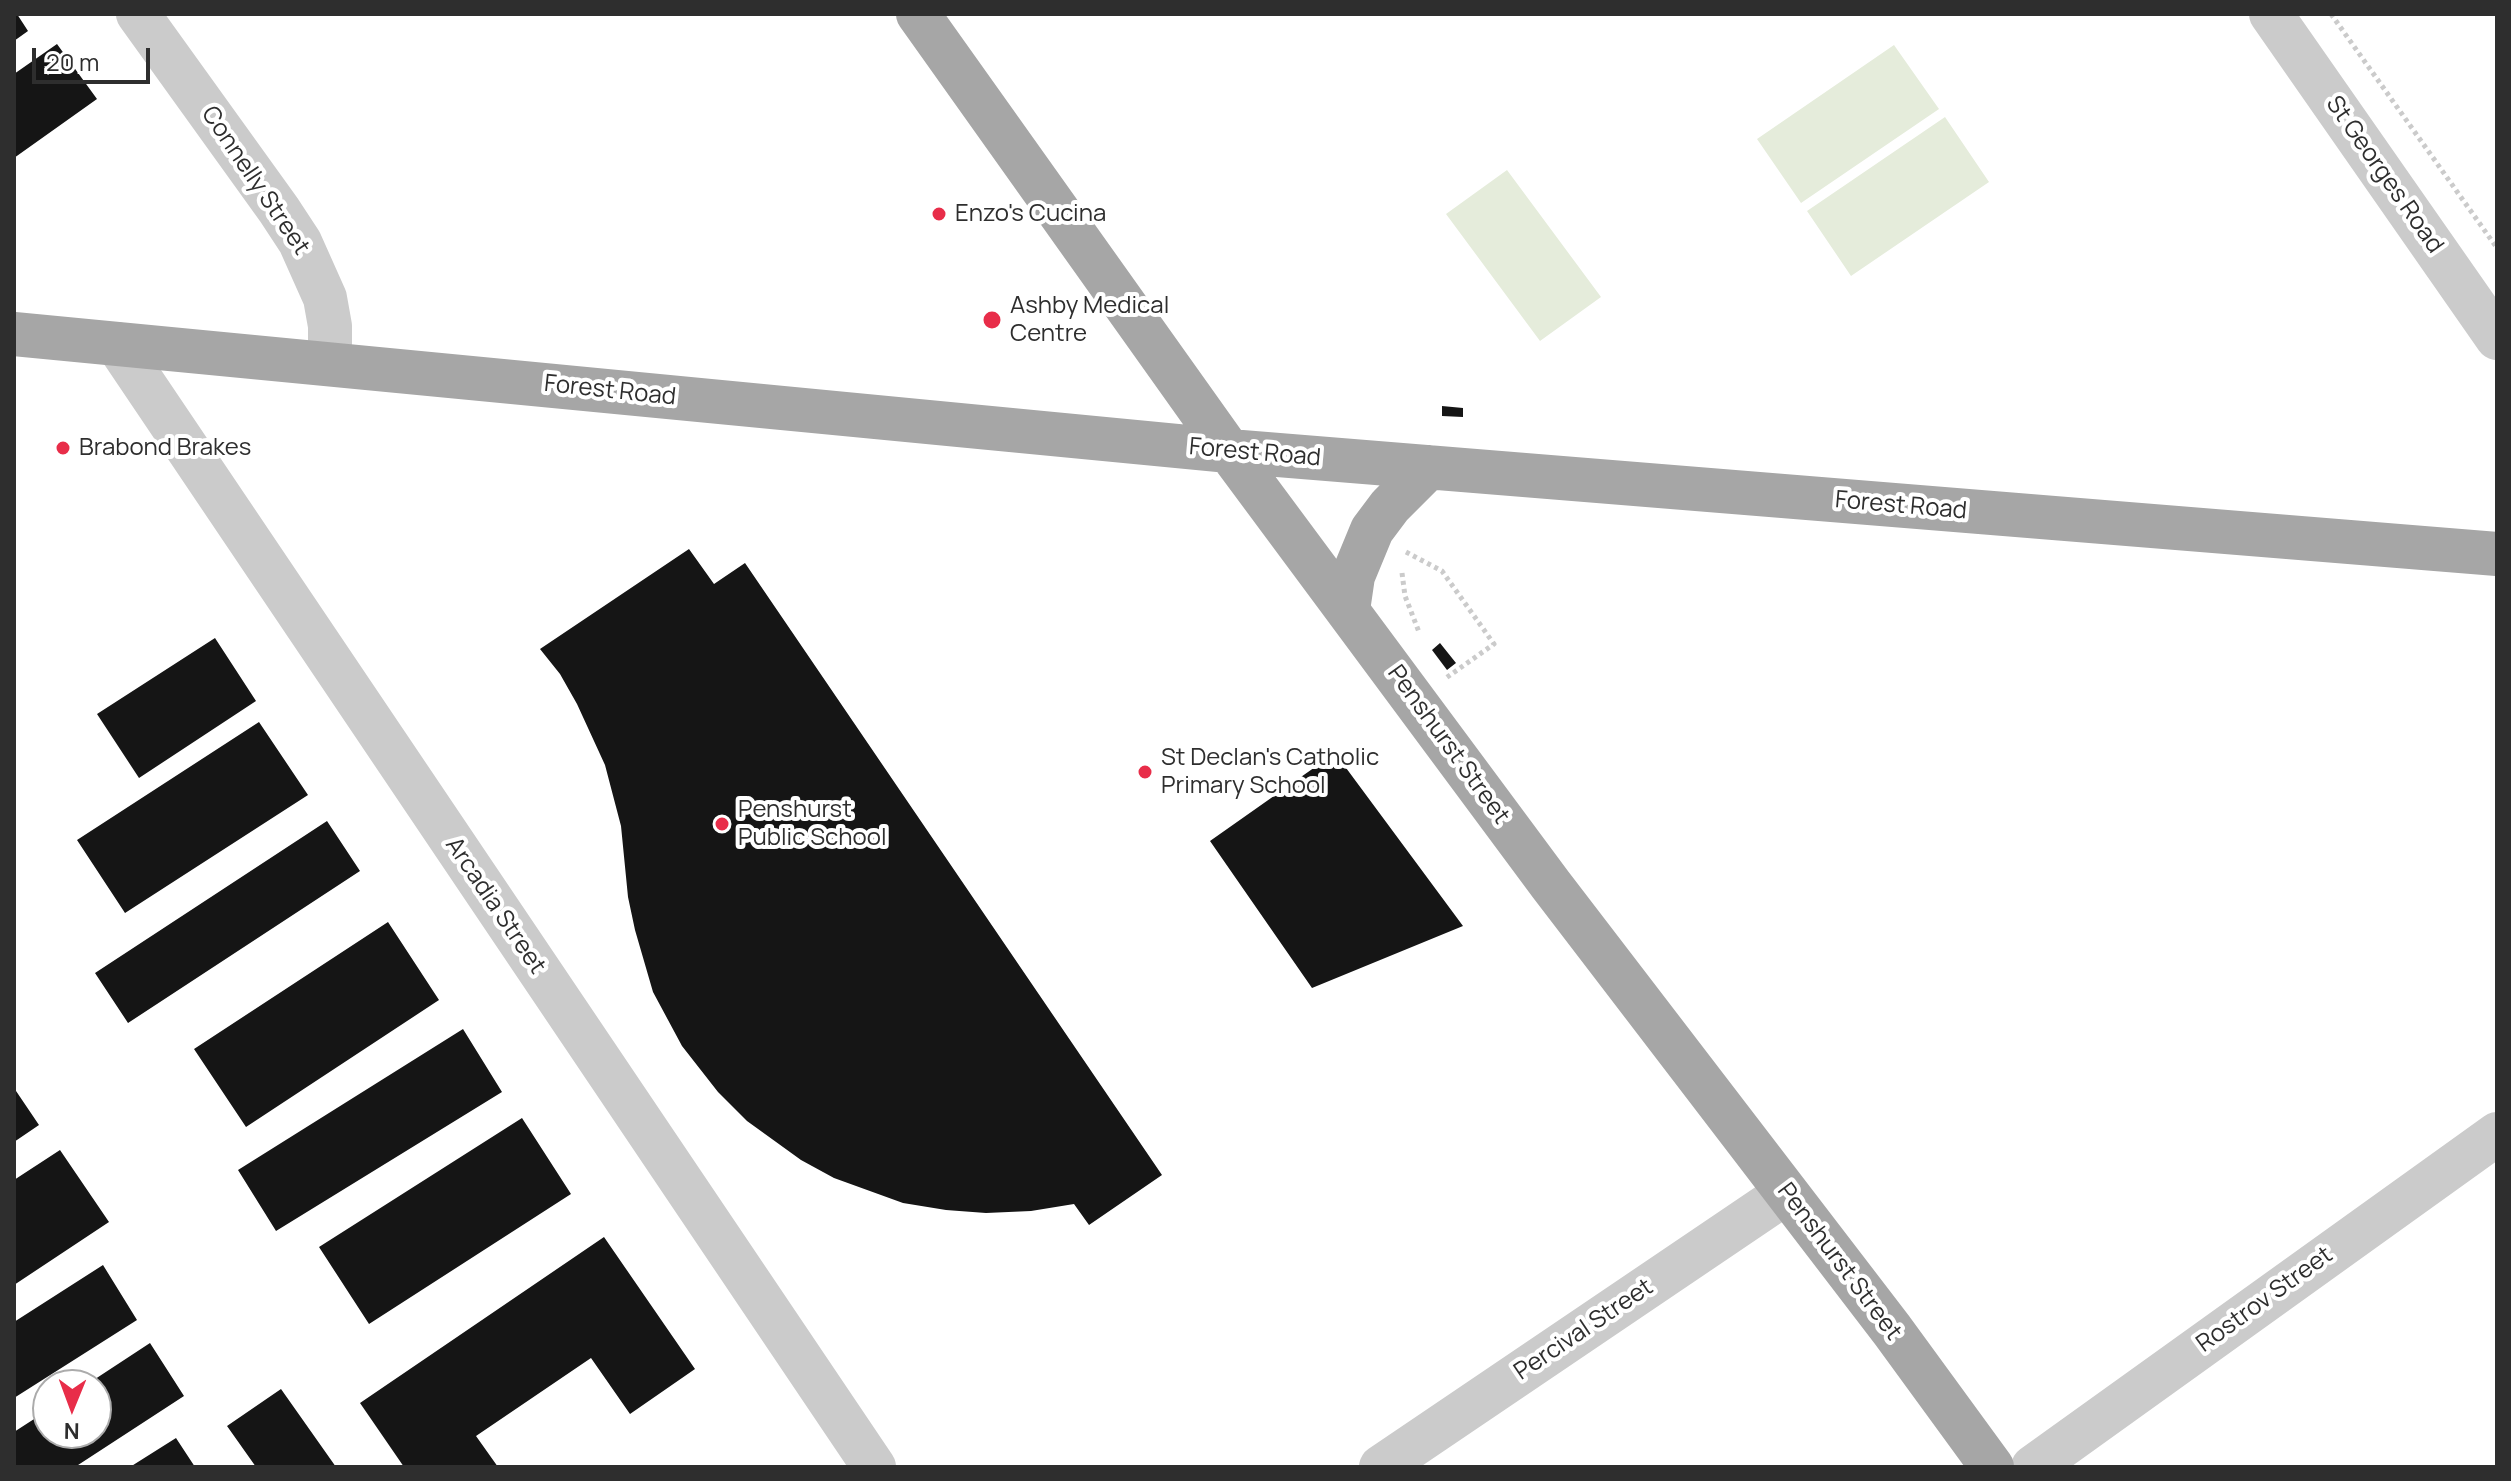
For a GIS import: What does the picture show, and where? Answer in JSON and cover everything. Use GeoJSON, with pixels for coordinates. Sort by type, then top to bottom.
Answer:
{"type":"FeatureCollection","features":[{"type":"Feature","properties":{"kind":"main road","name":"Penshurst Street"},"geometry":{"type":"LineString","coordinates":[[918,14],[1229,451],[1551,885],[1909,1353],[1992,1467]]}},
{"type":"Feature","properties":{"kind":"main road","name":"Forest Road"},"geometry":{"type":"LineString","coordinates":[[14,334],[1229,451],[2497,554]]}},
{"type":"Feature","properties":{"kind":"main road"},"geometry":{"type":"LineString","coordinates":[[1348,610],[1353,576],[1372,530],[1390,506],[1429,467]]}},
{"type":"Feature","properties":{"kind":"street","name":"Connelly Street"},"geometry":{"type":"LineString","coordinates":[[138,14],[300,242],[325,298],[330,326],[330,364]]}},
{"type":"Feature","properties":{"kind":"street","name":"St Georges Road"},"geometry":{"type":"LineString","coordinates":[[2271,14],[2497,338]]}},
{"type":"Feature","properties":{"kind":"street","name":"Arcadia Street"},"geometry":{"type":"LineString","coordinates":[[117,344],[874,1467]]}},
{"type":"Feature","properties":{"kind":"street","name":"Rostrov Street"},"geometry":{"type":"LineString","coordinates":[[2033,1467],[2497,1134]]}},
{"type":"Feature","properties":{"kind":"street","name":"Percival Street"},"geometry":{"type":"LineString","coordinates":[[1381,1467],[1786,1193]]}},
{"type":"Feature","properties":{"kind":"path","name":"St Georges Road"},"geometry":{"type":"LineString","coordinates":[[2331,14],[2497,248]]}},
{"type":"Feature","properties":{"kind":"path"},"geometry":{"type":"LineString","coordinates":[[1398,546],[1442,571],[1494,644],[1446,678],[1440,670]]}},
{"type":"Feature","properties":{"kind":"path"},"geometry":{"type":"LineString","coordinates":[[1404,560],[1406,552]]}},
{"type":"Feature","properties":{"kind":"path"},"geometry":{"type":"LineString","coordinates":[[1402,569],[1405,596],[1422,638]]}},
{"type":"Feature","properties":{"kind":"green space"},"geometry":{"type":"Polygon","coordinates":[[[1894,45],[1939,109],[1801,203],[1757,139],[1894,45]]]}},
{"type":"Feature","properties":{"kind":"green space"},"geometry":{"type":"Polygon","coordinates":[[[1945,117],[1989,182],[1851,276],[1807,211],[1945,117]]]}},
{"type":"Feature","properties":{"kind":"green space"},"geometry":{"type":"Polygon","coordinates":[[[1507,170],[1601,297],[1540,341],[1446,214],[1507,170]]]}},
{"type":"Feature","properties":{"kind":"building"},"geometry":{"type":"Polygon","coordinates":[[[14,14],[28,31],[14,41],[14,14]]]}},
{"type":"Feature","properties":{"kind":"building"},"geometry":{"type":"Polygon","coordinates":[[[57,44],[97,99],[14,158],[14,74],[57,44]]]}},
{"type":"Feature","properties":{"kind":"building"},"geometry":{"type":"Polygon","coordinates":[[[1442,406],[1463,408],[1463,417],[1442,416],[1442,406]]]}},
{"type":"Feature","properties":{"kind":"building"},"geometry":{"type":"Polygon","coordinates":[[[689,549],[714,584],[745,563],[1162,1175],[1089,1225],[1074,1204],[1031,1211],[986,1213],[946,1210],[903,1203],[834,1178],[801,1160],[747,1121],[718,1092],[682,1046],[653,992],[635,930],[628,897],[621,826],[605,765],[577,704],[560,674],[540,649],[689,549]]]}},
{"type":"Feature","properties":{"kind":"building"},"geometry":{"type":"Polygon","coordinates":[[[215,638],[256,701],[139,778],[97,714],[215,638]]]}},
{"type":"Feature","properties":{"kind":"building"},"geometry":{"type":"Polygon","coordinates":[[[1440,643],[1456,663],[1447,670],[1432,650],[1440,643]]]}},
{"type":"Feature","properties":{"kind":"building"},"geometry":{"type":"Polygon","coordinates":[[[259,722],[308,795],[125,913],[77,840],[259,722]]]}},
{"type":"Feature","properties":{"kind":"building"},"geometry":{"type":"Polygon","coordinates":[[[1335,753],[1463,926],[1312,988],[1210,841],[1335,753]]]}},
{"type":"Feature","properties":{"kind":"building"},"geometry":{"type":"Polygon","coordinates":[[[327,821],[360,871],[128,1023],[95,973],[327,821]]]}},
{"type":"Feature","properties":{"kind":"building"},"geometry":{"type":"Polygon","coordinates":[[[388,922],[439,1000],[246,1127],[194,1049],[388,922]]]}},
{"type":"Feature","properties":{"kind":"building"},"geometry":{"type":"Polygon","coordinates":[[[463,1029],[502,1092],[276,1231],[238,1170],[463,1029]]]}},
{"type":"Feature","properties":{"kind":"building"},"geometry":{"type":"Polygon","coordinates":[[[14,1088],[39,1125],[14,1142],[14,1088]]]}},
{"type":"Feature","properties":{"kind":"building"},"geometry":{"type":"Polygon","coordinates":[[[522,1118],[571,1194],[369,1324],[319,1247],[522,1118]]]}},
{"type":"Feature","properties":{"kind":"building"},"geometry":{"type":"Polygon","coordinates":[[[60,1150],[109,1222],[14,1285],[14,1180],[60,1150]]]}},
{"type":"Feature","properties":{"kind":"building"},"geometry":{"type":"Polygon","coordinates":[[[604,1237],[695,1369],[630,1414],[591,1358],[476,1436],[498,1467],[404,1467],[360,1403],[604,1237]]]}},
{"type":"Feature","properties":{"kind":"building"},"geometry":{"type":"Polygon","coordinates":[[[103,1265],[137,1320],[60,1369],[32,1369],[32,1387],[14,1398],[14,1322],[103,1265]]]}},
{"type":"Feature","properties":{"kind":"building"},"geometry":{"type":"Polygon","coordinates":[[[150,1343],[184,1396],[112,1443],[110,1369],[150,1343]]]}},
{"type":"Feature","properties":{"kind":"building"},"geometry":{"type":"Polygon","coordinates":[[[281,1389],[336,1467],[256,1467],[227,1426],[281,1389]]]}},
{"type":"Feature","properties":{"kind":"building"},"geometry":{"type":"Polygon","coordinates":[[[32,1420],[32,1449],[103,1449],[75,1467],[14,1467],[14,1432],[32,1420]]]}},
{"type":"Feature","properties":{"kind":"building"},"geometry":{"type":"Polygon","coordinates":[[[176,1438],[195,1467],[130,1467],[176,1438]]]}},
{"type":"Feature","properties":{"kind":"place","name":"Enzo's Cucina"},"geometry":{"type":"Point","coordinates":[939,214]}},
{"type":"Feature","properties":{"kind":"place","name":"Ashby Medical Centre"},"geometry":{"type":"Point","coordinates":[992,320]}},
{"type":"Feature","properties":{"kind":"place","name":"Brabond Brakes"},"geometry":{"type":"Point","coordinates":[63,448]}},
{"type":"Feature","properties":{"kind":"place","name":"St Declan's Catholic Primary School"},"geometry":{"type":"Point","coordinates":[1145,772]}},
{"type":"Feature","properties":{"kind":"place","name":"Penshurst Public School"},"geometry":{"type":"Point","coordinates":[722,824]}}]}
